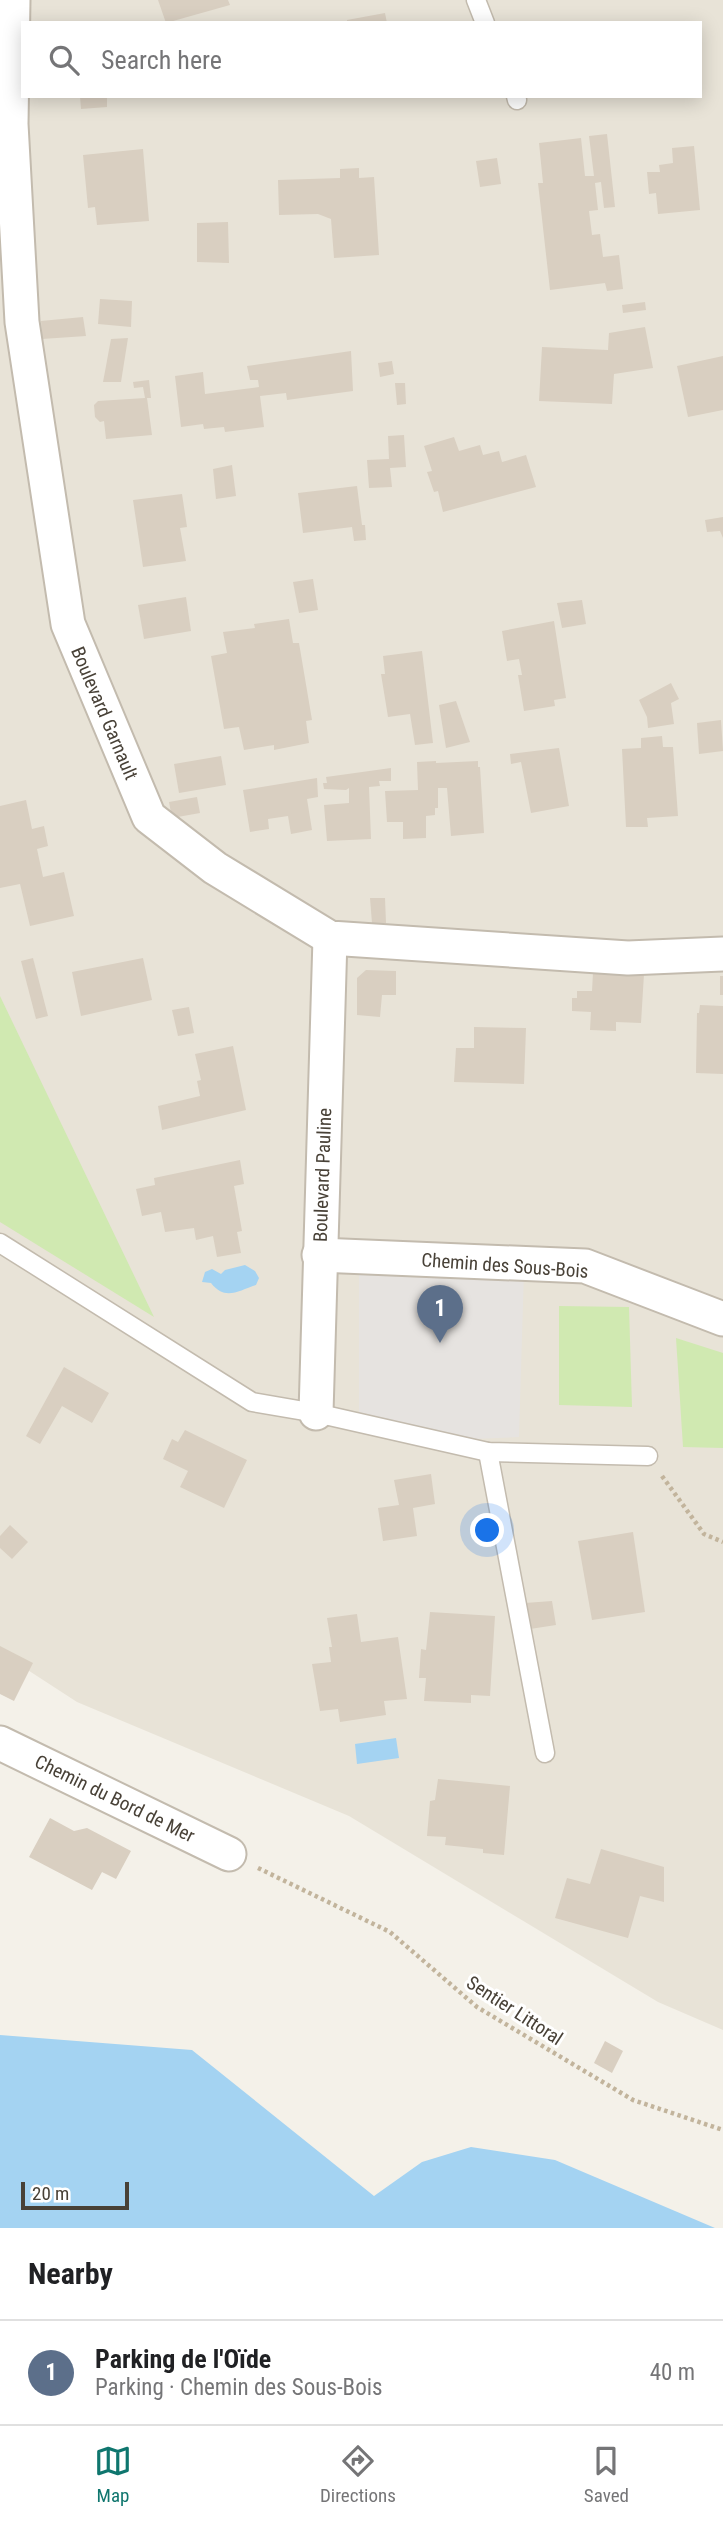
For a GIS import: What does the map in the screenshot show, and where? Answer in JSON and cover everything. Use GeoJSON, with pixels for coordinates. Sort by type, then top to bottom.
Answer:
{"type":"FeatureCollection","features":[{"type":"Feature","properties":{"kind":"street","name":"Boulevard Garnault"},"geometry":{"type":"LineString","coordinates":[[13,0],[11,124],[22,322],[68,624],[149,817],[215,868],[330,937],[628,958],[723,954]]}},
{"type":"Feature","properties":{"kind":"street","name":"Boulevard Pauline"},"geometry":{"type":"LineString","coordinates":[[316,1413],[330,937]]}},
{"type":"Feature","properties":{"kind":"street","name":"Chemin des Sous-Bois"},"geometry":{"type":"LineString","coordinates":[[319,1255],[585,1266],[723,1320]]}},
{"type":"Feature","properties":{"kind":"street","name":"Chemin du Bord de Mer"},"geometry":{"type":"LineString","coordinates":[[0,1743],[229,1854]]}},
{"type":"Feature","properties":{"kind":"lane"},"geometry":{"type":"LineString","coordinates":[[475,0],[484,21]]}},
{"type":"Feature","properties":{"kind":"lane"},"geometry":{"type":"LineString","coordinates":[[0,1242],[252,1402],[316,1413],[488,1452],[648,1456]]}},
{"type":"Feature","properties":{"kind":"lane"},"geometry":{"type":"LineString","coordinates":[[488,1452],[545,1754]]}},
{"type":"Feature","properties":{"kind":"path"},"geometry":{"type":"LineString","coordinates":[[648,1456],[704,1534],[723,1542]]}},
{"type":"Feature","properties":{"kind":"path","name":"Sentier Littoral"},"geometry":{"type":"LineString","coordinates":[[229,1854],[390,1932],[477,2007],[633,2100],[722,2129]]}},
{"type":"Feature","properties":{"kind":"shaded area"},"geometry":{"type":"Polygon","coordinates":[[[0,0],[723,0],[723,2030],[658,2002],[349,1816],[77,1702],[0,1652],[0,0]]]}},
{"type":"Feature","properties":{"kind":"shaded area"},"geometry":{"type":"Polygon","coordinates":[[[359,1268],[524,1272],[519,1437],[474,1439],[359,1414],[359,1268]]]}},
{"type":"Feature","properties":{"kind":"green space"},"geometry":{"type":"Polygon","coordinates":[[[0,996],[154,1317],[0,1222],[0,996]]]}},
{"type":"Feature","properties":{"kind":"green space"},"geometry":{"type":"Polygon","coordinates":[[[559,1306],[629,1307],[632,1407],[559,1405],[559,1306]]]}},
{"type":"Feature","properties":{"kind":"green space"},"geometry":{"type":"Polygon","coordinates":[[[676,1338],[723,1353],[723,1448],[683,1447],[676,1338]]]}},
{"type":"Feature","properties":{"kind":"water"},"geometry":{"type":"Polygon","coordinates":[[[245,1265],[255,1271],[259,1278],[256,1285],[227,1293],[221,1292],[211,1283],[202,1282],[205,1272],[212,1269],[221,1274],[225,1270],[245,1265]]]}},
{"type":"Feature","properties":{"kind":"water"},"geometry":{"type":"Polygon","coordinates":[[[396,1738],[399,1758],[357,1764],[355,1744],[396,1738]]]}},
{"type":"Feature","properties":{"kind":"water"},"geometry":{"type":"Polygon","coordinates":[[[0,2035],[192,2050],[374,2196],[422,2162],[471,2147],[555,2160],[715,2228],[0,2228],[0,2035]]]}},
{"type":"Feature","properties":{"kind":"building"},"geometry":{"type":"Polygon","coordinates":[[[158,0],[228,0],[230,5],[173,21],[165,21],[158,0]]]}},
{"type":"Feature","properties":{"kind":"building"},"geometry":{"type":"Polygon","coordinates":[[[385,13],[387,21],[347,21],[385,13]]]}},
{"type":"Feature","properties":{"kind":"building"},"geometry":{"type":"Polygon","coordinates":[[[80,98],[107,98],[107,107],[81,109],[80,98]]]}},
{"type":"Feature","properties":{"kind":"building"},"geometry":{"type":"Polygon","coordinates":[[[607,134],[615,207],[604,208],[601,182],[595,183],[598,210],[589,211],[592,235],[600,234],[603,257],[619,255],[623,289],[607,291],[605,283],[550,290],[538,183],[543,183],[539,143],[581,138],[585,176],[594,176],[589,136],[607,134]]]}},
{"type":"Feature","properties":{"kind":"building"},"geometry":{"type":"Polygon","coordinates":[[[694,146],[700,210],[658,214],[656,193],[649,194],[647,172],[660,172],[659,165],[673,163],[672,148],[694,146]]]}},
{"type":"Feature","properties":{"kind":"building"},"geometry":{"type":"Polygon","coordinates":[[[143,149],[149,221],[97,225],[95,207],[88,208],[83,155],[143,149]]]}},
{"type":"Feature","properties":{"kind":"building"},"geometry":{"type":"Polygon","coordinates":[[[497,158],[501,184],[480,187],[476,161],[497,158]]]}},
{"type":"Feature","properties":{"kind":"building"},"geometry":{"type":"Polygon","coordinates":[[[359,168],[359,178],[374,177],[379,255],[334,258],[331,219],[318,214],[279,215],[278,180],[340,178],[340,169],[359,168]]]}},
{"type":"Feature","properties":{"kind":"building"},"geometry":{"type":"Polygon","coordinates":[[[228,222],[229,263],[197,262],[197,223],[228,222]]]}},
{"type":"Feature","properties":{"kind":"building"},"geometry":{"type":"Polygon","coordinates":[[[100,299],[132,301],[131,327],[98,324],[100,299]]]}},
{"type":"Feature","properties":{"kind":"building"},"geometry":{"type":"Polygon","coordinates":[[[645,302],[646,310],[623,313],[622,305],[645,302]]]}},
{"type":"Feature","properties":{"kind":"building"},"geometry":{"type":"Polygon","coordinates":[[[83,317],[86,336],[42,339],[41,321],[83,317]]]}},
{"type":"Feature","properties":{"kind":"building"},"geometry":{"type":"Polygon","coordinates":[[[645,327],[653,368],[614,374],[612,404],[539,401],[542,347],[608,350],[609,333],[645,327]]]}},
{"type":"Feature","properties":{"kind":"building"},"geometry":{"type":"Polygon","coordinates":[[[128,338],[121,382],[103,382],[111,339],[128,338]]]}},
{"type":"Feature","properties":{"kind":"building"},"geometry":{"type":"Polygon","coordinates":[[[351,351],[353,391],[287,400],[286,393],[260,396],[264,427],[225,432],[224,427],[204,429],[203,424],[181,427],[175,376],[203,372],[205,394],[259,387],[258,380],[250,380],[247,366],[351,351]]]}},
{"type":"Feature","properties":{"kind":"building"},"geometry":{"type":"Polygon","coordinates":[[[723,356],[723,410],[688,417],[677,366],[723,356]]]}},
{"type":"Feature","properties":{"kind":"building"},"geometry":{"type":"Polygon","coordinates":[[[392,361],[394,374],[380,377],[378,363],[392,361]]]}},
{"type":"Feature","properties":{"kind":"building"},"geometry":{"type":"Polygon","coordinates":[[[149,380],[151,398],[147,398],[152,435],[106,439],[104,421],[100,422],[95,417],[94,405],[98,401],[145,398],[143,387],[134,388],[133,382],[149,380]]]}},
{"type":"Feature","properties":{"kind":"building"},"geometry":{"type":"Polygon","coordinates":[[[395,383],[405,383],[406,404],[397,405],[395,383]]]}},
{"type":"Feature","properties":{"kind":"building"},"geometry":{"type":"Polygon","coordinates":[[[404,435],[406,467],[390,468],[392,487],[369,488],[367,460],[389,459],[388,436],[404,435]]]}},
{"type":"Feature","properties":{"kind":"building"},"geometry":{"type":"Polygon","coordinates":[[[454,437],[459,451],[480,445],[483,455],[499,451],[502,462],[526,455],[536,487],[443,512],[438,491],[434,492],[427,472],[432,471],[424,446],[454,437]]]}},
{"type":"Feature","properties":{"kind":"building"},"geometry":{"type":"Polygon","coordinates":[[[232,465],[236,496],[216,499],[213,469],[232,465]]]}},
{"type":"Feature","properties":{"kind":"building"},"geometry":{"type":"Polygon","coordinates":[[[357,486],[366,540],[354,541],[352,527],[303,533],[298,493],[357,486]]]}},
{"type":"Feature","properties":{"kind":"building"},"geometry":{"type":"Polygon","coordinates":[[[182,494],[187,527],[180,528],[186,561],[143,567],[133,500],[182,494]]]}},
{"type":"Feature","properties":{"kind":"building"},"geometry":{"type":"Polygon","coordinates":[[[723,517],[723,538],[720,531],[707,532],[705,520],[723,517]]]}},
{"type":"Feature","properties":{"kind":"building"},"geometry":{"type":"Polygon","coordinates":[[[313,579],[318,610],[299,613],[293,582],[313,579]]]}},
{"type":"Feature","properties":{"kind":"building"},"geometry":{"type":"Polygon","coordinates":[[[186,597],[191,631],[144,639],[138,605],[186,597]]]}},
{"type":"Feature","properties":{"kind":"building"},"geometry":{"type":"Polygon","coordinates":[[[582,600],[586,624],[562,628],[557,603],[582,600]]]}},
{"type":"Feature","properties":{"kind":"building"},"geometry":{"type":"Polygon","coordinates":[[[289,619],[293,643],[299,643],[312,720],[306,721],[309,743],[274,750],[274,745],[244,750],[239,727],[224,729],[211,656],[227,653],[223,632],[255,628],[254,624],[289,619]]]}},
{"type":"Feature","properties":{"kind":"building"},"geometry":{"type":"Polygon","coordinates":[[[554,621],[566,698],[554,700],[555,706],[524,711],[518,675],[522,675],[519,659],[507,661],[502,631],[554,621]]]}},
{"type":"Feature","properties":{"kind":"building"},"geometry":{"type":"Polygon","coordinates":[[[422,651],[433,743],[415,745],[410,714],[388,717],[381,674],[385,674],[383,656],[422,651]]]}},
{"type":"Feature","properties":{"kind":"building"},"geometry":{"type":"Polygon","coordinates":[[[671,683],[679,699],[671,703],[674,724],[648,728],[647,717],[639,700],[671,683]]]}},
{"type":"Feature","properties":{"kind":"building"},"geometry":{"type":"Polygon","coordinates":[[[456,701],[470,742],[446,748],[439,705],[456,701]]]}},
{"type":"Feature","properties":{"kind":"building"},"geometry":{"type":"Polygon","coordinates":[[[721,720],[723,751],[699,754],[697,723],[721,720]]]}},
{"type":"Feature","properties":{"kind":"building"},"geometry":{"type":"Polygon","coordinates":[[[662,736],[663,747],[673,747],[678,816],[647,818],[648,827],[626,827],[622,749],[641,748],[641,738],[662,736]]]}},
{"type":"Feature","properties":{"kind":"building"},"geometry":{"type":"Polygon","coordinates":[[[559,748],[569,806],[531,813],[521,762],[511,764],[510,754],[559,748]]]}},
{"type":"Feature","properties":{"kind":"building"},"geometry":{"type":"Polygon","coordinates":[[[221,756],[226,785],[179,793],[174,764],[221,756]]]}},
{"type":"Feature","properties":{"kind":"building"},"geometry":{"type":"Polygon","coordinates":[[[478,761],[484,833],[451,836],[447,788],[438,788],[438,808],[435,808],[435,815],[426,816],[426,838],[403,839],[403,822],[387,822],[385,791],[418,790],[417,762],[478,761]]]}},
{"type":"Feature","properties":{"kind":"building"},"geometry":{"type":"Polygon","coordinates":[[[391,768],[391,781],[379,781],[380,786],[369,787],[371,839],[327,841],[324,805],[349,803],[349,788],[324,789],[326,777],[391,768]]]}},
{"type":"Feature","properties":{"kind":"building"},"geometry":{"type":"Polygon","coordinates":[[[317,778],[318,797],[307,799],[312,830],[291,834],[288,816],[268,819],[269,829],[250,832],[243,790],[317,778]]]}},
{"type":"Feature","properties":{"kind":"building"},"geometry":{"type":"Polygon","coordinates":[[[197,797],[200,813],[172,818],[169,802],[197,797]]]}},
{"type":"Feature","properties":{"kind":"building"},"geometry":{"type":"Polygon","coordinates":[[[26,800],[32,829],[44,826],[48,846],[37,849],[43,877],[64,872],[74,916],[30,926],[20,884],[0,888],[0,806],[26,800]]]}},
{"type":"Feature","properties":{"kind":"building"},"geometry":{"type":"Polygon","coordinates":[[[370,898],[385,898],[386,923],[372,923],[370,898]]]}},
{"type":"Feature","properties":{"kind":"building"},"geometry":{"type":"Polygon","coordinates":[[[33,958],[48,1016],[36,1019],[21,961],[33,958]]]}},
{"type":"Feature","properties":{"kind":"building"},"geometry":{"type":"Polygon","coordinates":[[[143,958],[152,1000],[81,1016],[72,972],[143,958]]]}},
{"type":"Feature","properties":{"kind":"building"},"geometry":{"type":"Polygon","coordinates":[[[366,970],[396,971],[396,995],[382,995],[380,1017],[357,1015],[357,978],[366,970]]]}},
{"type":"Feature","properties":{"kind":"building"},"geometry":{"type":"Polygon","coordinates":[[[593,973],[644,974],[641,1023],[616,1022],[616,1031],[590,1030],[591,1012],[572,1011],[572,998],[577,998],[577,991],[592,991],[593,973]]]}},
{"type":"Feature","properties":{"kind":"building"},"geometry":{"type":"Polygon","coordinates":[[[720,976],[723,976],[723,995],[720,995],[720,976]]]}},
{"type":"Feature","properties":{"kind":"building"},"geometry":{"type":"Polygon","coordinates":[[[700,1005],[723,1006],[723,1074],[696,1073],[697,1013],[700,1005]]]}},
{"type":"Feature","properties":{"kind":"building"},"geometry":{"type":"Polygon","coordinates":[[[189,1007],[194,1033],[178,1036],[172,1010],[189,1007]]]}},
{"type":"Feature","properties":{"kind":"building"},"geometry":{"type":"Polygon","coordinates":[[[474,1027],[526,1028],[524,1084],[454,1082],[456,1048],[474,1048],[474,1027]]]}},
{"type":"Feature","properties":{"kind":"building"},"geometry":{"type":"Polygon","coordinates":[[[233,1046],[246,1110],[162,1130],[158,1106],[200,1096],[197,1081],[201,1080],[195,1054],[233,1046]]]}},
{"type":"Feature","properties":{"kind":"building"},"geometry":{"type":"Polygon","coordinates":[[[240,1160],[244,1184],[234,1186],[242,1231],[237,1232],[241,1253],[217,1257],[213,1236],[196,1240],[194,1228],[165,1232],[161,1212],[142,1216],[136,1189],[155,1185],[154,1178],[240,1160]]]}},
{"type":"Feature","properties":{"kind":"building"},"geometry":{"type":"Polygon","coordinates":[[[64,1367],[109,1393],[92,1423],[62,1406],[40,1444],[26,1436],[64,1367]]]}},
{"type":"Feature","properties":{"kind":"building"},"geometry":{"type":"Polygon","coordinates":[[[185,1430],[247,1460],[224,1508],[180,1487],[188,1471],[163,1459],[172,1439],[178,1442],[185,1430]]]}},
{"type":"Feature","properties":{"kind":"building"},"geometry":{"type":"Polygon","coordinates":[[[431,1474],[435,1504],[413,1508],[417,1536],[383,1541],[378,1508],[399,1505],[394,1480],[431,1474]]]}},
{"type":"Feature","properties":{"kind":"building"},"geometry":{"type":"Polygon","coordinates":[[[10,1525],[28,1542],[12,1559],[0,1548],[0,1536],[10,1525]]]}},
{"type":"Feature","properties":{"kind":"building"},"geometry":{"type":"Polygon","coordinates":[[[633,1532],[645,1612],[592,1620],[578,1541],[633,1532]]]}},
{"type":"Feature","properties":{"kind":"building"},"geometry":{"type":"Polygon","coordinates":[[[552,1601],[556,1625],[530,1629],[525,1603],[552,1601]]]}},
{"type":"Feature","properties":{"kind":"building"},"geometry":{"type":"Polygon","coordinates":[[[430,1612],[495,1616],[490,1696],[471,1695],[471,1703],[424,1701],[426,1678],[419,1678],[421,1649],[426,1650],[430,1612]]]}},
{"type":"Feature","properties":{"kind":"building"},"geometry":{"type":"Polygon","coordinates":[[[357,1614],[361,1642],[398,1637],[407,1699],[384,1701],[386,1715],[340,1722],[338,1709],[320,1711],[312,1664],[331,1662],[329,1647],[332,1647],[327,1618],[357,1614]]]}},
{"type":"Feature","properties":{"kind":"building"},"geometry":{"type":"Polygon","coordinates":[[[0,1646],[33,1663],[14,1701],[0,1694],[0,1646]]]}},
{"type":"Feature","properties":{"kind":"building"},"geometry":{"type":"Polygon","coordinates":[[[438,1779],[510,1786],[504,1855],[483,1853],[483,1849],[445,1845],[446,1837],[427,1836],[430,1801],[435,1800],[438,1779]]]}},
{"type":"Feature","properties":{"kind":"building"},"geometry":{"type":"Polygon","coordinates":[[[50,1818],[74,1831],[87,1828],[131,1851],[116,1879],[102,1872],[92,1890],[29,1857],[50,1818]]]}},
{"type":"Feature","properties":{"kind":"building"},"geometry":{"type":"Polygon","coordinates":[[[601,1849],[664,1867],[664,1902],[640,1896],[628,1938],[555,1918],[567,1878],[590,1884],[601,1849]]]}},
{"type":"Feature","properties":{"kind":"building"},"geometry":{"type":"Polygon","coordinates":[[[605,2041],[623,2051],[612,2073],[594,2063],[605,2041]]]}},
{"type":"Feature","properties":{"kind":"place","name":"Parking de l'Oïde"},"geometry":{"type":"Point","coordinates":[440,1343]}}]}
